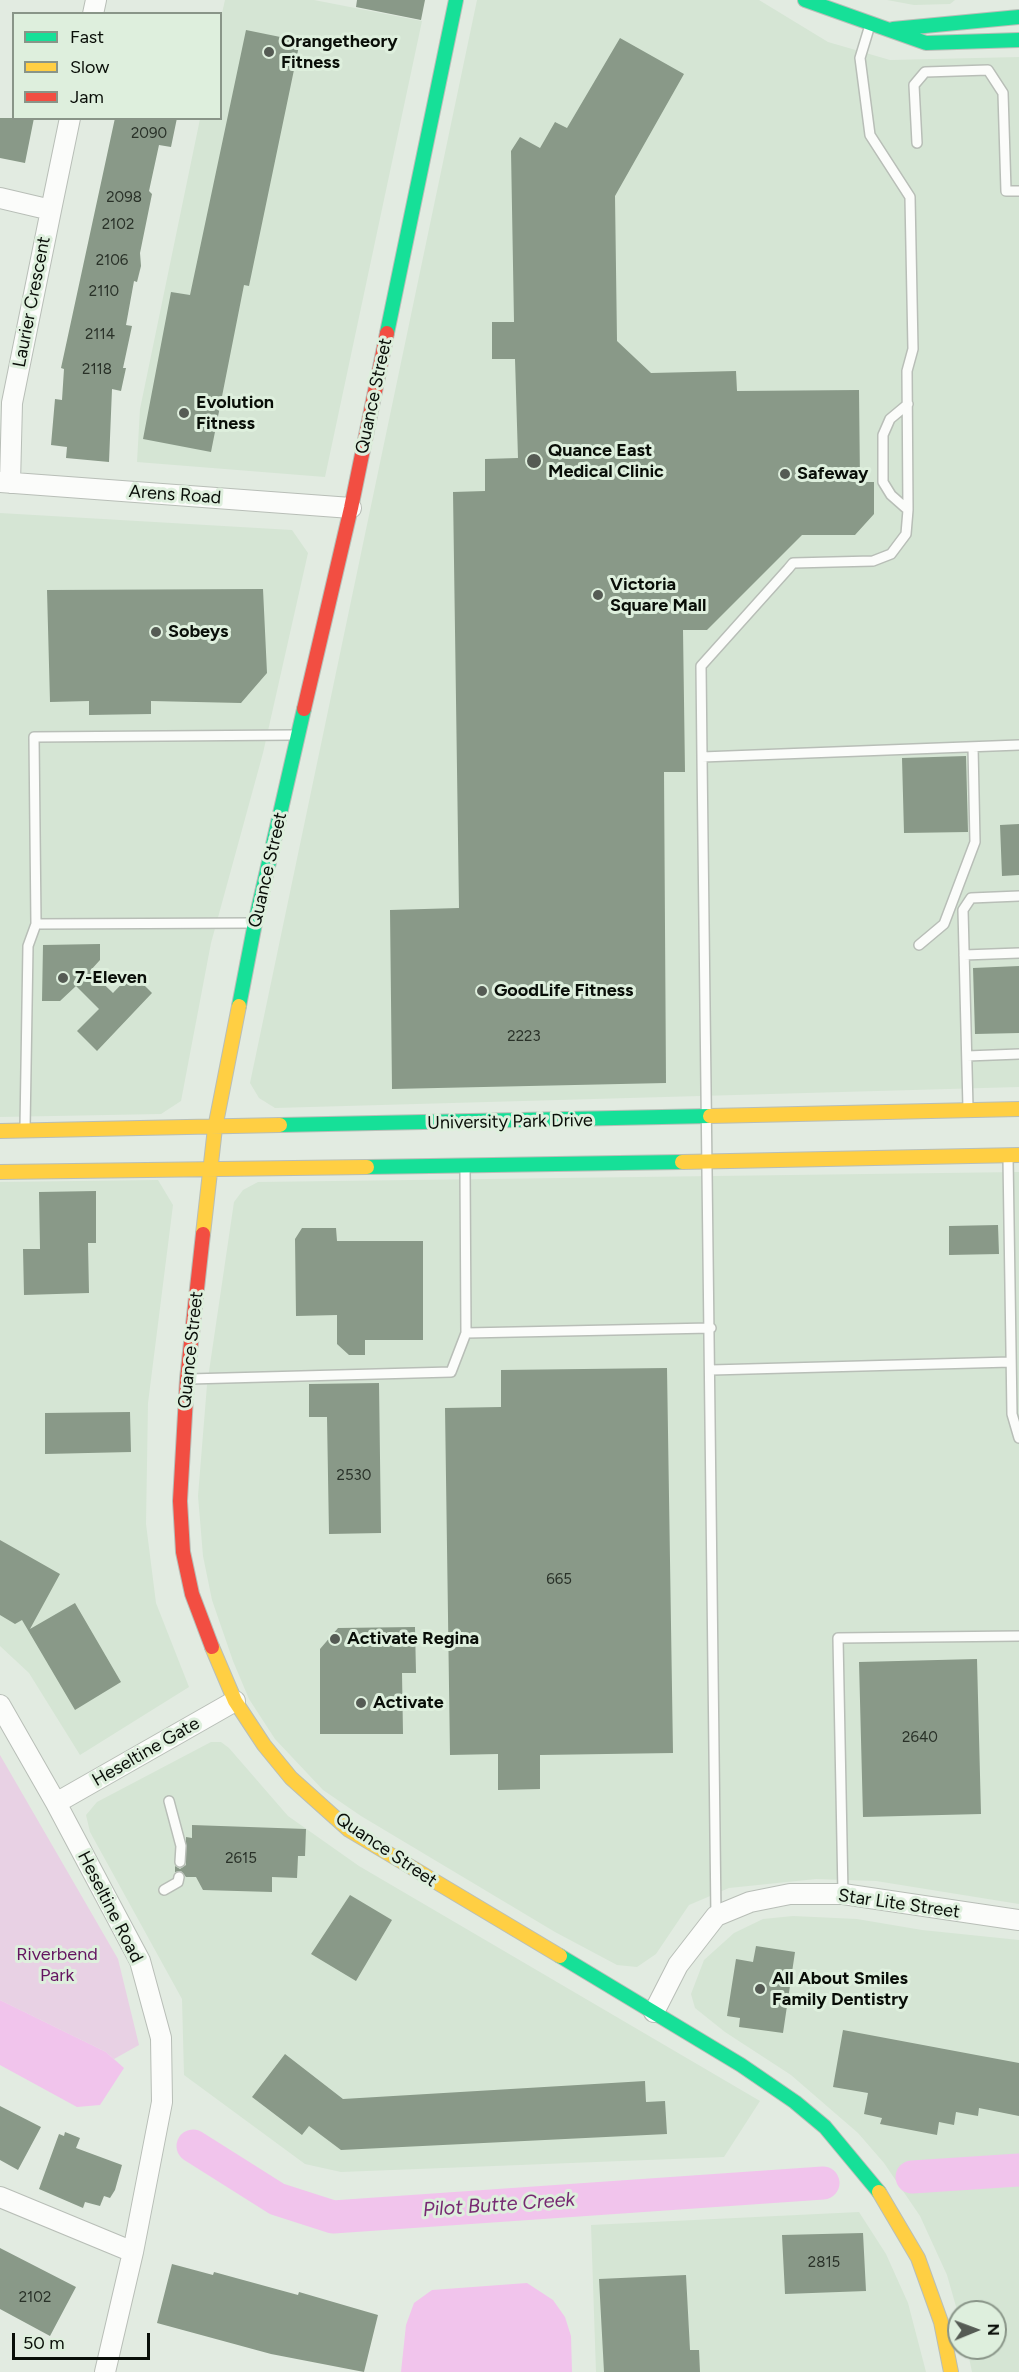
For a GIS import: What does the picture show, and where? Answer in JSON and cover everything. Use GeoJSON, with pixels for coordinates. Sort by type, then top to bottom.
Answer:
{"type":"FeatureCollection","features":[{"type":"Feature","properties":{"kind":"main road","name":"Quance Street"},"geometry":{"type":"LineString","coordinates":[[456,0],[351,508],[255,923],[215,1128],[187,1379],[180,1501],[183,1552],[192,1594],[208,1643],[235,1701],[264,1745],[291,1778],[350,1830],[454,1895],[654,2012],[795,2102],[825,2127],[874,2183],[918,2258],[941,2322],[951,2372]]}},
{"type":"Feature","properties":{"kind":"main road"},"geometry":{"type":"LineString","coordinates":[[805,0],[870,24],[893,29],[926,43],[1019,40]]}},
{"type":"Feature","properties":{"kind":"main road"},"geometry":{"type":"LineString","coordinates":[[893,29],[1017,14]]}},
{"type":"Feature","properties":{"kind":"main road","name":"University Park Drive"},"geometry":{"type":"LineString","coordinates":[[0,1131],[1019,1109]]}},
{"type":"Feature","properties":{"kind":"main road"},"geometry":{"type":"LineString","coordinates":[[0,1172],[465,1166],[1013,1155]]}},
{"type":"Feature","properties":{"kind":"street","name":"Laurier Crescent"},"geometry":{"type":"LineString","coordinates":[[5,482],[12,403],[70,120]]}},
{"type":"Feature","properties":{"kind":"street"},"geometry":{"type":"LineString","coordinates":[[0,198],[51,210]]}},
{"type":"Feature","properties":{"kind":"street","name":"Arens Road"},"geometry":{"type":"LineString","coordinates":[[5,482],[351,508]]}},
{"type":"Feature","properties":{"kind":"street","name":"Heseltine Gate"},"geometry":{"type":"LineString","coordinates":[[56,1803],[235,1701]]}},
{"type":"Feature","properties":{"kind":"street","name":"Heseltine Road"},"geometry":{"type":"LineString","coordinates":[[0,1705],[56,1803],[140,1961],[161,2038],[162,2102],[134,2252],[105,2372]]}},
{"type":"Feature","properties":{"kind":"street","name":"Star Lite Street"},"geometry":{"type":"LineString","coordinates":[[654,2012],[678,1965],[716,1917],[750,1902],[790,1894],[843,1894],[1019,1920]]}},
{"type":"Feature","properties":{"kind":"street"},"geometry":{"type":"LineString","coordinates":[[0,2197],[134,2252]]}},
{"type":"Feature","properties":{"kind":"lane"},"geometry":{"type":"LineString","coordinates":[[716,1917],[711,1328],[701,666],[793,563],[873,561],[891,554],[906,534],[908,510],[907,371],[913,350],[910,197],[870,135],[860,58],[870,24]]}},
{"type":"Feature","properties":{"kind":"lane"},"geometry":{"type":"LineString","coordinates":[[917,143],[914,85],[925,72],[988,70],[1003,93],[1006,191],[1019,191]]}},
{"type":"Feature","properties":{"kind":"lane"},"geometry":{"type":"LineString","coordinates":[[908,404],[890,419],[883,435],[883,482],[891,495],[908,510]]}},
{"type":"Feature","properties":{"kind":"lane"},"geometry":{"type":"LineString","coordinates":[[25,1130],[28,946],[36,924],[34,737],[299,735]]}},
{"type":"Feature","properties":{"kind":"lane"},"geometry":{"type":"LineString","coordinates":[[702,757],[1019,745]]}},
{"type":"Feature","properties":{"kind":"lane"},"geometry":{"type":"LineString","coordinates":[[919,945],[944,924],[975,842],[973,747]]}},
{"type":"Feature","properties":{"kind":"lane"},"geometry":{"type":"LineString","coordinates":[[968,1110],[963,910],[970,898],[1019,896]]}},
{"type":"Feature","properties":{"kind":"lane"},"geometry":{"type":"LineString","coordinates":[[36,924],[255,923]]}},
{"type":"Feature","properties":{"kind":"lane"},"geometry":{"type":"LineString","coordinates":[[964,955],[1019,953]]}},
{"type":"Feature","properties":{"kind":"lane"},"geometry":{"type":"LineString","coordinates":[[967,1056],[1019,1054]]}},
{"type":"Feature","properties":{"kind":"lane"},"geometry":{"type":"LineString","coordinates":[[1013,1155],[1012,1414],[1019,1438]]}},
{"type":"Feature","properties":{"kind":"lane"},"geometry":{"type":"LineString","coordinates":[[187,1379],[451,1372],[466,1333],[465,1166]]}},
{"type":"Feature","properties":{"kind":"lane"},"geometry":{"type":"LineString","coordinates":[[466,1333],[711,1328]]}},
{"type":"Feature","properties":{"kind":"lane"},"geometry":{"type":"LineString","coordinates":[[711,1370],[1011,1362]]}},
{"type":"Feature","properties":{"kind":"lane"},"geometry":{"type":"LineString","coordinates":[[843,1894],[838,1638],[1019,1636]]}},
{"type":"Feature","properties":{"kind":"lane"},"geometry":{"type":"LineString","coordinates":[[169,1801],[181,1846],[180,1862]]}},
{"type":"Feature","properties":{"kind":"lane"},"geometry":{"type":"LineString","coordinates":[[164,1890],[178,1882],[179,1877]]}},
{"type":"Feature","properties":{"kind":"shaded area"},"geometry":{"type":"Polygon","coordinates":[[[225,0],[314,0],[422,21],[325,477],[137,462],[140,409],[200,120],[222,120],[222,13],[225,0]]]}},
{"type":"Feature","properties":{"kind":"shaded area"},"geometry":{"type":"Polygon","coordinates":[[[477,0],[759,0],[828,42],[890,60],[1019,57],[1019,1087],[275,1108],[259,1098],[250,1083],[477,0]]]}},
{"type":"Feature","properties":{"kind":"shaded area"},"geometry":{"type":"Polygon","coordinates":[[[887,0],[955,0],[950,4],[914,5],[887,0]]]}},
{"type":"Feature","properties":{"kind":"shaded area"},"geometry":{"type":"Polygon","coordinates":[[[0,513],[292,530],[308,553],[263,753],[211,943],[181,1101],[161,1114],[0,1117],[0,513]]]}},
{"type":"Feature","properties":{"kind":"shaded area"},"geometry":{"type":"Polygon","coordinates":[[[1019,1172],[1019,1904],[876,1881],[816,1879],[729,1888],[689,1905],[656,1954],[637,1967],[617,1965],[555,1932],[361,1816],[323,1790],[275,1739],[249,1699],[212,1600],[203,1556],[198,1496],[207,1385],[234,1202],[243,1190],[258,1182],[1019,1172]]]}},
{"type":"Feature","properties":{"kind":"shaded area"},"geometry":{"type":"Polygon","coordinates":[[[158,1180],[173,1205],[148,1403],[146,1524],[156,1603],[189,1687],[80,1755],[29,1673],[0,1646],[0,1182],[158,1180]]]}},
{"type":"Feature","properties":{"kind":"shaded area"},"geometry":{"type":"Polygon","coordinates":[[[211,1742],[221,1742],[229,1748],[288,1816],[359,1866],[760,2101],[724,2157],[341,2172],[305,2164],[184,2075],[182,1999],[90,1832],[86,1815],[97,1802],[211,1742]]]}},
{"type":"Feature","properties":{"kind":"shaded area"},"geometry":{"type":"Polygon","coordinates":[[[793,1916],[857,1919],[922,1930],[1019,1940],[1019,2372],[972,2372],[970,2360],[1007,2360],[1007,2300],[954,2300],[947,2275],[920,2216],[884,2163],[858,2133],[791,2075],[725,2032],[695,2008],[691,1994],[704,1960],[734,1933],[763,1919],[793,1916]]]}},
{"type":"Feature","properties":{"kind":"shaded area"},"geometry":{"type":"Polygon","coordinates":[[[0,2000],[106,2052],[124,2068],[100,2105],[77,2107],[0,2065],[0,2000]]]}},
{"type":"Feature","properties":{"kind":"shaded area"},"geometry":{"type":"Polygon","coordinates":[[[859,2212],[886,2254],[908,2303],[926,2372],[596,2372],[591,2225],[859,2212]]]}},
{"type":"Feature","properties":{"kind":"shaded area"},"geometry":{"type":"Polygon","coordinates":[[[527,2283],[553,2300],[565,2317],[571,2336],[572,2372],[401,2372],[406,2325],[414,2303],[432,2290],[527,2283]]]}},
{"type":"Feature","properties":{"kind":"green space","name":"Riverbend Park"},"geometry":{"type":"Polygon","coordinates":[[[0,1755],[118,1959],[139,2045],[114,2059],[106,2052],[0,2000],[0,1755]]]}},
{"type":"Feature","properties":{"kind":"building"},"geometry":{"type":"Polygon","coordinates":[[[357,0],[425,0],[421,20],[356,7],[357,0]]]}},
{"type":"Feature","properties":{"kind":"building"},"geometry":{"type":"Polygon","coordinates":[[[246,30],[300,41],[249,286],[244,285],[211,452],[143,439],[171,292],[190,295],[246,30]]]}},
{"type":"Feature","properties":{"kind":"building","name":"Victoria Square Mall"},"geometry":{"type":"Polygon","coordinates":[[[620,38],[684,74],[615,196],[617,341],[651,373],[736,371],[737,391],[859,390],[860,482],[874,482],[874,514],[855,535],[802,535],[707,630],[683,630],[685,772],[664,772],[666,1083],[392,1089],[390,910],[459,908],[453,492],[485,491],[485,459],[518,458],[515,359],[492,359],[492,322],[514,322],[511,151],[520,137],[540,148],[555,122],[567,128],[620,38]]]}},
{"type":"Feature","properties":{"kind":"building"},"geometry":{"type":"Polygon","coordinates":[[[0,118],[34,120],[25,163],[0,158],[0,118]]]}},
{"type":"Feature","properties":{"kind":"building"},"geometry":{"type":"Polygon","coordinates":[[[115,120],[177,120],[171,147],[159,145],[149,191],[152,194],[140,253],[141,266],[137,282],[134,281],[126,325],[132,326],[123,368],[126,368],[121,391],[112,389],[109,462],[66,458],[67,447],[51,445],[55,399],[62,400],[64,369],[61,368],[115,120]]]}},
{"type":"Feature","properties":{"kind":"building","name":"Sobeys"},"geometry":{"type":"Polygon","coordinates":[[[263,589],[267,673],[241,703],[151,701],[151,714],[89,715],[89,701],[50,702],[47,590],[263,589]]]}},
{"type":"Feature","properties":{"kind":"building"},"geometry":{"type":"Polygon","coordinates":[[[966,756],[968,832],[904,833],[902,758],[966,756]]]}},
{"type":"Feature","properties":{"kind":"building"},"geometry":{"type":"Polygon","coordinates":[[[1019,824],[1019,875],[1002,876],[1000,825],[1019,824]]]}},
{"type":"Feature","properties":{"kind":"building"},"geometry":{"type":"Polygon","coordinates":[[[100,944],[100,960],[90,971],[113,993],[132,973],[152,993],[97,1051],[77,1031],[99,1009],[76,986],[60,1001],[42,1001],[43,945],[100,944]]]}},
{"type":"Feature","properties":{"kind":"building"},"geometry":{"type":"Polygon","coordinates":[[[1019,966],[1019,1033],[975,1034],[973,968],[1019,966]]]}},
{"type":"Feature","properties":{"kind":"building"},"geometry":{"type":"Polygon","coordinates":[[[96,1191],[96,1243],[88,1243],[89,1293],[24,1295],[23,1249],[40,1249],[39,1192],[96,1191]]]}},
{"type":"Feature","properties":{"kind":"building"},"geometry":{"type":"Polygon","coordinates":[[[998,1225],[999,1254],[949,1255],[949,1226],[998,1225]]]}},
{"type":"Feature","properties":{"kind":"building"},"geometry":{"type":"Polygon","coordinates":[[[302,1228],[336,1228],[337,1241],[423,1241],[423,1340],[365,1340],[365,1355],[349,1355],[337,1344],[337,1315],[296,1316],[295,1239],[302,1228]]]}},
{"type":"Feature","properties":{"kind":"building"},"geometry":{"type":"Polygon","coordinates":[[[667,1368],[673,1753],[540,1755],[540,1789],[498,1790],[498,1754],[450,1755],[445,1408],[501,1407],[501,1370],[667,1368]]]}},
{"type":"Feature","properties":{"kind":"building"},"geometry":{"type":"Polygon","coordinates":[[[379,1383],[381,1533],[329,1534],[327,1417],[309,1417],[309,1384],[379,1383]]]}},
{"type":"Feature","properties":{"kind":"building"},"geometry":{"type":"Polygon","coordinates":[[[130,1412],[131,1452],[45,1454],[45,1413],[130,1412]]]}},
{"type":"Feature","properties":{"kind":"building"},"geometry":{"type":"Polygon","coordinates":[[[0,1540],[60,1574],[30,1629],[75,1603],[121,1682],[75,1710],[22,1620],[15,1624],[0,1615],[0,1540]]]}},
{"type":"Feature","properties":{"kind":"building","name":"Activate"},"geometry":{"type":"Polygon","coordinates":[[[415,1627],[416,1673],[402,1673],[403,1734],[320,1734],[320,1649],[338,1628],[415,1627]]]}},
{"type":"Feature","properties":{"kind":"building"},"geometry":{"type":"Polygon","coordinates":[[[977,1659],[981,1814],[863,1817],[859,1662],[977,1659]]]}},
{"type":"Feature","properties":{"kind":"building"},"geometry":{"type":"Polygon","coordinates":[[[192,1825],[306,1829],[305,1856],[298,1856],[297,1878],[272,1877],[272,1892],[203,1890],[196,1877],[186,1877],[181,1871],[175,1872],[175,1866],[180,1869],[186,1865],[186,1837],[192,1838],[192,1825]]]}},
{"type":"Feature","properties":{"kind":"building"},"geometry":{"type":"Polygon","coordinates":[[[350,1895],[392,1920],[356,1981],[311,1954],[350,1895]]]}},
{"type":"Feature","properties":{"kind":"building","name":"All About Smiles Family Dentistry"},"geometry":{"type":"Polygon","coordinates":[[[756,1946],[795,1952],[783,2033],[739,2027],[740,2018],[727,2016],[736,1959],[753,1962],[756,1946]]]}},
{"type":"Feature","properties":{"kind":"building"},"geometry":{"type":"Polygon","coordinates":[[[843,2030],[1019,2063],[1019,2116],[979,2108],[978,2116],[956,2112],[954,2125],[939,2122],[937,2135],[880,2124],[882,2118],[864,2114],[868,2093],[833,2087],[843,2030]]]}},
{"type":"Feature","properties":{"kind":"building"},"geometry":{"type":"Polygon","coordinates":[[[285,2054],[343,2099],[645,2081],[646,2102],[665,2101],[667,2134],[341,2150],[309,2126],[302,2135],[252,2097],[285,2054]]]}},
{"type":"Feature","properties":{"kind":"building"},"geometry":{"type":"Polygon","coordinates":[[[0,2106],[41,2127],[18,2170],[0,2160],[0,2106]]]}},
{"type":"Feature","properties":{"kind":"building"},"geometry":{"type":"Polygon","coordinates":[[[65,2132],[80,2138],[76,2148],[122,2165],[115,2190],[110,2198],[104,2196],[100,2206],[85,2202],[83,2208],[39,2189],[59,2134],[64,2136],[65,2132]]]}},
{"type":"Feature","properties":{"kind":"building"},"geometry":{"type":"Polygon","coordinates":[[[863,2233],[866,2291],[785,2294],[782,2235],[863,2233]]]}},
{"type":"Feature","properties":{"kind":"building"},"geometry":{"type":"Polygon","coordinates":[[[0,2248],[76,2287],[50,2336],[0,2309],[0,2248]]]}},
{"type":"Feature","properties":{"kind":"building"},"geometry":{"type":"Polygon","coordinates":[[[172,2264],[213,2275],[214,2272],[298,2295],[299,2292],[378,2315],[364,2372],[271,2354],[157,2323],[172,2264]]]}},
{"type":"Feature","properties":{"kind":"building"},"geometry":{"type":"Polygon","coordinates":[[[686,2275],[690,2350],[699,2350],[700,2372],[604,2372],[599,2279],[686,2275]]]}},
{"type":"Feature","properties":{"kind":"waterway","name":"Pilot Butte Creek"},"geometry":{"type":"LineString","coordinates":[[193,2146],[277,2199],[333,2217],[823,2183]]}},
{"type":"Feature","properties":{"kind":"waterway","name":"Pilot Butte Creek"},"geometry":{"type":"LineString","coordinates":[[912,2177],[1019,2170]]}},
{"type":"Feature","properties":{"kind":"traffic: fast"},"geometry":{"type":"LineString","coordinates":[[387,333],[456,0]]}},
{"type":"Feature","properties":{"kind":"traffic: fast"},"geometry":{"type":"LineString","coordinates":[[805,0],[926,43],[1019,40]]}},
{"type":"Feature","properties":{"kind":"traffic: fast"},"geometry":{"type":"LineString","coordinates":[[893,29],[1019,17]]}},
{"type":"Feature","properties":{"kind":"traffic: fast"},"geometry":{"type":"LineString","coordinates":[[239,1006],[255,923],[304,709]]}},
{"type":"Feature","properties":{"kind":"traffic: fast"},"geometry":{"type":"LineString","coordinates":[[280,1125],[710,1116]]}},
{"type":"Feature","properties":{"kind":"traffic: fast"},"geometry":{"type":"LineString","coordinates":[[367,1167],[682,1162]]}},
{"type":"Feature","properties":{"kind":"traffic: fast"},"geometry":{"type":"LineString","coordinates":[[560,1956],[741,2065],[795,2102],[825,2127],[879,2192]]}},
{"type":"Feature","properties":{"kind":"traffic: slow"},"geometry":{"type":"LineString","coordinates":[[203,1234],[215,1128],[239,1006]]}},
{"type":"Feature","properties":{"kind":"traffic: slow"},"geometry":{"type":"LineString","coordinates":[[710,1116],[1019,1109]]}},
{"type":"Feature","properties":{"kind":"traffic: slow"},"geometry":{"type":"LineString","coordinates":[[0,1131],[280,1125]]}},
{"type":"Feature","properties":{"kind":"traffic: slow"},"geometry":{"type":"LineString","coordinates":[[682,1162],[1019,1155]]}},
{"type":"Feature","properties":{"kind":"traffic: slow"},"geometry":{"type":"LineString","coordinates":[[0,1172],[367,1167]]}},
{"type":"Feature","properties":{"kind":"traffic: slow"},"geometry":{"type":"LineString","coordinates":[[212,1647],[235,1701],[264,1745],[291,1778],[349,1830],[560,1956]]}},
{"type":"Feature","properties":{"kind":"traffic: slow"},"geometry":{"type":"LineString","coordinates":[[879,2192],[918,2258],[941,2322],[951,2372]]}},
{"type":"Feature","properties":{"kind":"traffic: jam"},"geometry":{"type":"LineString","coordinates":[[304,709],[351,508],[387,333]]}},
{"type":"Feature","properties":{"kind":"traffic: jam"},"geometry":{"type":"LineString","coordinates":[[203,1234],[187,1379],[180,1501],[183,1552],[192,1594],[212,1647]]}},
{"type":"Feature","properties":{"kind":"place","name":"Orangetheory Fitness"},"geometry":{"type":"Point","coordinates":[269,52]}},
{"type":"Feature","properties":{"kind":"place","name":"Evolution Fitness"},"geometry":{"type":"Point","coordinates":[184,413]}},
{"type":"Feature","properties":{"kind":"place","name":"Quance East Medical Clinic"},"geometry":{"type":"Point","coordinates":[534,461]}},
{"type":"Feature","properties":{"kind":"place","name":"Safeway"},"geometry":{"type":"Point","coordinates":[785,474]}},
{"type":"Feature","properties":{"kind":"place","name":"Victoria Square Mall"},"geometry":{"type":"Point","coordinates":[598,595]}},
{"type":"Feature","properties":{"kind":"place","name":"Sobeys"},"geometry":{"type":"Point","coordinates":[156,632]}},
{"type":"Feature","properties":{"kind":"place","name":"7-Eleven"},"geometry":{"type":"Point","coordinates":[63,978]}},
{"type":"Feature","properties":{"kind":"place","name":"GoodLife Fitness"},"geometry":{"type":"Point","coordinates":[482,991]}},
{"type":"Feature","properties":{"kind":"place","name":"Activate Regina"},"geometry":{"type":"Point","coordinates":[335,1639]}},
{"type":"Feature","properties":{"kind":"place","name":"Activate"},"geometry":{"type":"Point","coordinates":[361,1703]}},
{"type":"Feature","properties":{"kind":"place","name":"All About Smiles Family Dentistry"},"geometry":{"type":"Point","coordinates":[760,1989]}}]}
